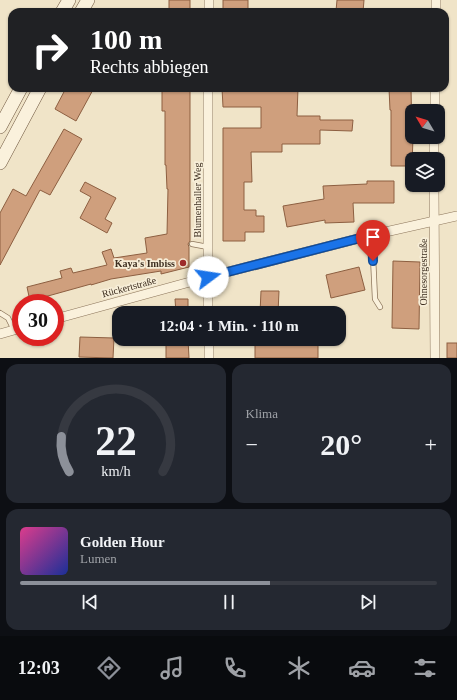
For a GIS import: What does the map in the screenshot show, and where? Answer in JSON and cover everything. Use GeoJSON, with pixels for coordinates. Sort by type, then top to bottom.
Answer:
{"type":"FeatureCollection","features":[{"type":"Feature","properties":{"kind":"main road"},"geometry":{"type":"LineString","coordinates":[[0,127],[19,92]]}},
{"type":"Feature","properties":{"kind":"main road"},"geometry":{"type":"LineString","coordinates":[[0,163],[38,92]]}},
{"type":"Feature","properties":{"kind":"street","name":"Blumenhaller Weg"},"geometry":{"type":"LineString","coordinates":[[208,92],[208,306]]}},
{"type":"Feature","properties":{"kind":"street"},"geometry":{"type":"LineString","coordinates":[[435,92],[435,104]]}},
{"type":"Feature","properties":{"kind":"street","name":"Ohnesorgestraße"},"geometry":{"type":"LineString","coordinates":[[434,192],[435,358]]}},
{"type":"Feature","properties":{"kind":"street","name":"Rückertstraße"},"geometry":{"type":"LineString","coordinates":[[64,316],[372,235],[457,216]]}},
{"type":"Feature","properties":{"kind":"street"},"geometry":{"type":"LineString","coordinates":[[0,334],[12,331]]}},
{"type":"Feature","properties":{"kind":"street"},"geometry":{"type":"LineString","coordinates":[[209,346],[209,358]]}},
{"type":"Feature","properties":{"kind":"lane"},"geometry":{"type":"LineString","coordinates":[[372,235],[375,299],[380,307]]}},
{"type":"Feature","properties":{"kind":"lane"},"geometry":{"type":"LineString","coordinates":[[192,244],[208,247]]}},
{"type":"Feature","properties":{"kind":"lane"},"geometry":{"type":"LineString","coordinates":[[0,313],[12,322]]}},
{"type":"Feature","properties":{"kind":"building"},"geometry":{"type":"Polygon","coordinates":[[[169,0],[190,0],[190,8],[169,8],[169,0]]]}},
{"type":"Feature","properties":{"kind":"building"},"geometry":{"type":"Polygon","coordinates":[[[223,0],[248,0],[248,8],[223,8],[223,0]]]}},
{"type":"Feature","properties":{"kind":"building"},"geometry":{"type":"Polygon","coordinates":[[[337,0],[364,0],[363,8],[336,8],[337,0]]]}},
{"type":"Feature","properties":{"kind":"building"},"geometry":{"type":"Polygon","coordinates":[[[64,92],[92,92],[76,121],[55,109],[64,92]]]}},
{"type":"Feature","properties":{"kind":"building"},"geometry":{"type":"Polygon","coordinates":[[[162,92],[190,92],[189,267],[161,274],[161,271],[111,279],[55,294],[28,294],[27,287],[62,278],[60,271],[71,268],[73,273],[107,265],[102,252],[111,249],[114,258],[147,253],[145,238],[167,234],[168,189],[165,165],[165,111],[162,111],[162,92]]]}},
{"type":"Feature","properties":{"kind":"building"},"geometry":{"type":"Polygon","coordinates":[[[222,92],[298,92],[297,116],[320,116],[320,120],[353,120],[352,131],[320,130],[320,144],[282,144],[282,152],[251,152],[252,182],[244,182],[244,210],[256,210],[256,216],[264,216],[264,232],[245,232],[245,241],[223,241],[223,128],[261,128],[261,107],[223,107],[222,92]]]}},
{"type":"Feature","properties":{"kind":"building"},"geometry":{"type":"Polygon","coordinates":[[[389,92],[411,92],[411,104],[405,104],[405,144],[413,144],[412,152],[405,152],[405,166],[391,166],[391,110],[389,92]]]}},
{"type":"Feature","properties":{"kind":"building"},"geometry":{"type":"Polygon","coordinates":[[[64,129],[82,139],[50,195],[40,190],[0,265],[0,213],[13,189],[26,196],[64,129]]]}},
{"type":"Feature","properties":{"kind":"building"},"geometry":{"type":"Polygon","coordinates":[[[367,181],[394,181],[394,203],[353,203],[354,222],[325,223],[325,220],[287,227],[283,206],[324,199],[323,186],[367,184],[367,181]]]}},
{"type":"Feature","properties":{"kind":"building"},"geometry":{"type":"Polygon","coordinates":[[[85,182],[116,198],[105,219],[112,223],[107,233],[80,218],[91,197],[80,191],[85,182]]]}},
{"type":"Feature","properties":{"kind":"building"},"geometry":{"type":"Polygon","coordinates":[[[393,261],[420,262],[419,329],[392,328],[393,261]]]}},
{"type":"Feature","properties":{"kind":"building"},"geometry":{"type":"Polygon","coordinates":[[[359,267],[365,290],[331,298],[326,275],[359,267]]]}},
{"type":"Feature","properties":{"kind":"building"},"geometry":{"type":"Polygon","coordinates":[[[261,291],[279,291],[278,306],[260,306],[261,291]]]}},
{"type":"Feature","properties":{"kind":"building"},"geometry":{"type":"Polygon","coordinates":[[[175,299],[188,299],[188,306],[176,306],[175,299]]]}},
{"type":"Feature","properties":{"kind":"building"},"geometry":{"type":"Polygon","coordinates":[[[80,337],[112,338],[113,358],[79,357],[80,337]]]}},
{"type":"Feature","properties":{"kind":"building"},"geometry":{"type":"Polygon","coordinates":[[[447,343],[457,343],[457,358],[447,358],[447,343]]]}},
{"type":"Feature","properties":{"kind":"building"},"geometry":{"type":"Polygon","coordinates":[[[166,346],[188,346],[189,358],[166,358],[166,346]]]}},
{"type":"Feature","properties":{"kind":"building"},"geometry":{"type":"Polygon","coordinates":[[[255,346],[318,346],[318,358],[255,358],[255,346]]]}},
{"type":"Feature","properties":{"kind":"place","name":"Kaya's Imbiss"},"geometry":{"type":"Point","coordinates":[183,263]}},
{"type":"Feature","properties":{"kind":"route"},"geometry":{"type":"LineString","coordinates":[[208,277],[372,235],[373,261]]}}]}
